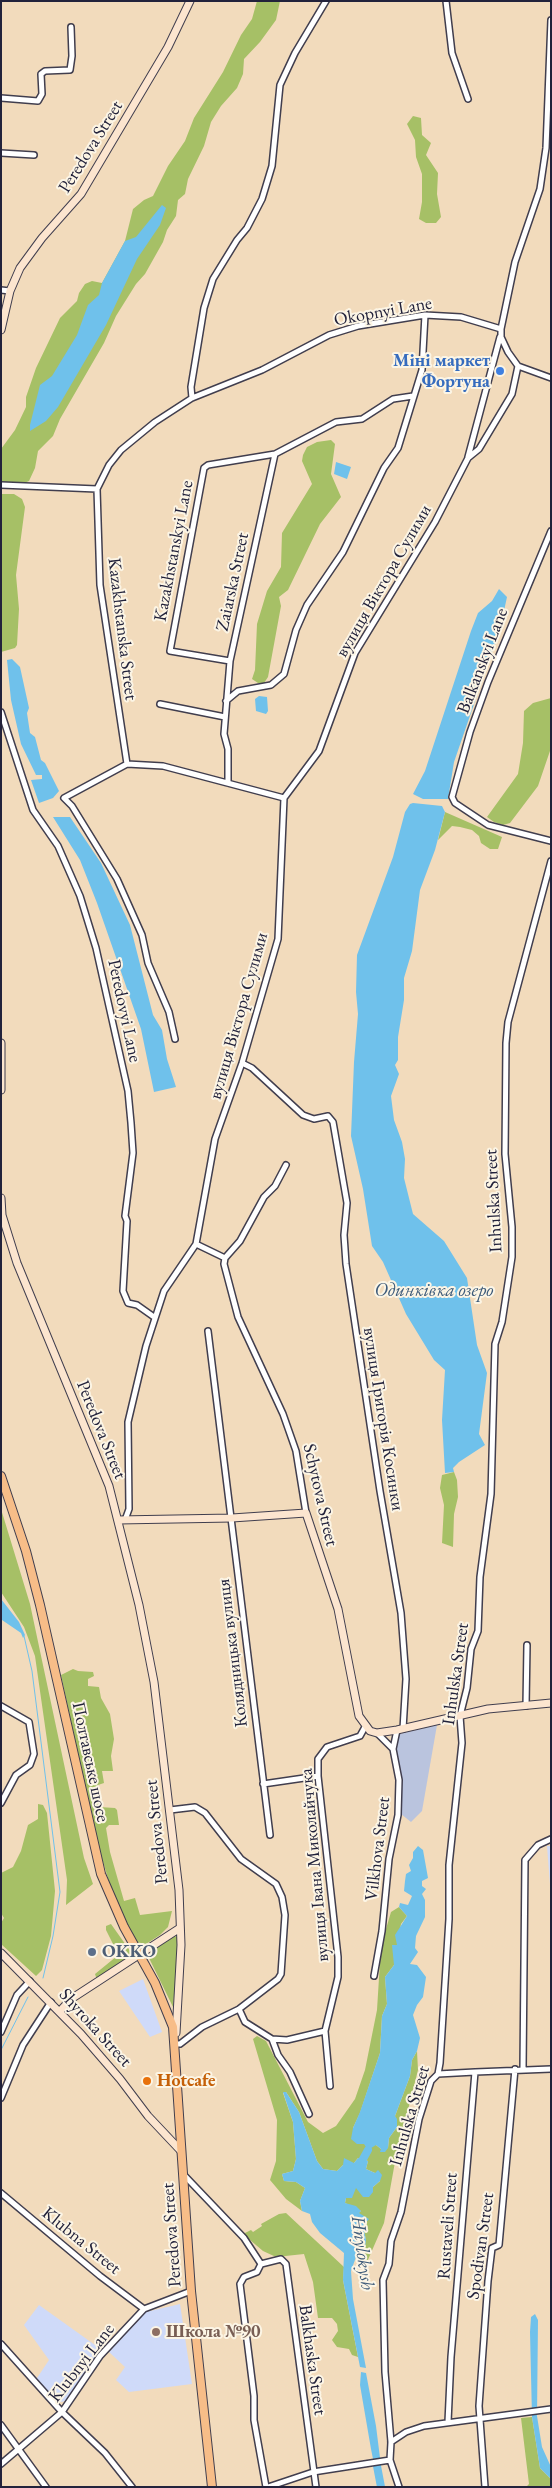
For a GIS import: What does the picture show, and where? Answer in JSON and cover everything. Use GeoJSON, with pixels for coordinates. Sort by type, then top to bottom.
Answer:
{"type":"FeatureCollection","features":[{"type":"Feature","properties":{"kind":"main road","name":"Полтавське шосе"},"geometry":{"type":"LineString","coordinates":[[1,1476],[23,1541],[40,1605],[101,1874],[110,1900],[162,1998],[173,2028],[176,2044]]}},
{"type":"Feature","properties":{"kind":"main road","name":"Peredova Street"},"geometry":{"type":"LineString","coordinates":[[176,2044],[191,2290],[212,2487]]}},
{"type":"Feature","properties":{"kind":"street","name":"Peredova Street"},"geometry":{"type":"LineString","coordinates":[[1,330],[10,290],[20,268],[29,254],[77,200],[102,162],[168,46],[190,1]]}},
{"type":"Feature","properties":{"kind":"street"},"geometry":{"type":"LineString","coordinates":[[192,398],[191,387],[202,316],[213,279],[223,261],[247,228],[262,199],[272,166],[280,85],[295,53],[326,1]]}},
{"type":"Feature","properties":{"kind":"street"},"geometry":{"type":"LineString","coordinates":[[446,1],[452,53],[468,99]]}},
{"type":"Feature","properties":{"kind":"street","name":"вулиця Віктора Сулими"},"geometry":{"type":"LineString","coordinates":[[122,1520],[129,1509],[128,1422],[154,1317],[164,1290],[196,1244],[215,1139],[242,1063],[278,938],[284,798],[319,751],[356,653],[435,522],[468,458],[500,337],[515,262],[530,225],[540,189],[546,148],[551,20]]}},
{"type":"Feature","properties":{"kind":"street"},"geometry":{"type":"LineString","coordinates":[[1,98],[38,101],[42,94],[41,74],[45,71],[70,70],[72,56],[71,27]]}},
{"type":"Feature","properties":{"kind":"street"},"geometry":{"type":"LineString","coordinates":[[1,153],[34,155]]}},
{"type":"Feature","properties":{"kind":"street"},"geometry":{"type":"LineString","coordinates":[[1,290],[10,290]]}},
{"type":"Feature","properties":{"kind":"street"},"geometry":{"type":"LineString","coordinates":[[226,701],[238,691],[271,685],[284,674],[303,611],[343,552],[384,468],[395,454],[422,370],[425,315]]}},
{"type":"Feature","properties":{"kind":"street","name":"Okopnyi Lane"},"geometry":{"type":"LineString","coordinates":[[192,398],[262,370],[300,348],[343,330],[425,315],[461,317],[501,329]]}},
{"type":"Feature","properties":{"kind":"street"},"geometry":{"type":"LineString","coordinates":[[500,337],[518,366],[551,378]]}},
{"type":"Feature","properties":{"kind":"street","name":"вулиця Віктора Сулими"},"geometry":{"type":"LineString","coordinates":[[468,458],[479,448],[510,400],[518,366]]}},
{"type":"Feature","properties":{"kind":"street"},"geometry":{"type":"LineString","coordinates":[[275,454],[336,422],[362,419],[393,399],[413,396]]}},
{"type":"Feature","properties":{"kind":"street","name":"Kazakhstanska Street"},"geometry":{"type":"LineString","coordinates":[[127,764],[100,585],[97,489],[109,465],[120,450],[155,422],[192,398]]}},
{"type":"Feature","properties":{"kind":"street","name":"Kazakhstanskyi Lane"},"geometry":{"type":"LineString","coordinates":[[230,661],[170,651],[204,468],[208,465],[275,454]]}},
{"type":"Feature","properties":{"kind":"street","name":"Zaiarska Street"},"geometry":{"type":"LineString","coordinates":[[228,783],[230,772],[228,749],[224,734],[230,661],[275,454]]}},
{"type":"Feature","properties":{"kind":"street"},"geometry":{"type":"LineString","coordinates":[[1,485],[97,489]]}},
{"type":"Feature","properties":{"kind":"street","name":"Balkanskyi Lane"},"geometry":{"type":"LineString","coordinates":[[551,531],[508,631],[470,732],[452,797],[455,803],[488,825],[551,841]]}},
{"type":"Feature","properties":{"kind":"street"},"geometry":{"type":"LineString","coordinates":[[160,704],[225,717]]}},
{"type":"Feature","properties":{"kind":"street","name":"Peredovyi Lane"},"geometry":{"type":"LineString","coordinates":[[1,712],[33,810],[58,846],[80,896],[96,948],[128,1091],[134,1154],[125,1216],[127,1221],[123,1292],[128,1303],[136,1305],[154,1317]]}},
{"type":"Feature","properties":{"kind":"street"},"geometry":{"type":"LineString","coordinates":[[175,1039],[170,1012],[148,963],[142,935],[117,879],[72,806],[64,798],[127,764],[163,766],[284,798]]}},
{"type":"Feature","properties":{"kind":"street","name":"Inhulska Street"},"geometry":{"type":"LineString","coordinates":[[399,2487],[390,2460],[391,2442],[386,2372],[383,2280],[389,2264],[391,2241],[401,2212],[420,2119],[431,2082],[438,2074],[450,1919],[449,1865],[462,1743],[460,1716],[467,1688],[471,1649],[478,1631],[480,1576],[491,1494],[495,1344],[507,1297],[512,1257],[512,1227],[505,1154],[504,1064],[506,1036],[508,1022],[551,861]]}},
{"type":"Feature","properties":{"kind":"street"},"geometry":{"type":"LineString","coordinates":[[1,1043],[1,1090]]}},
{"type":"Feature","properties":{"kind":"street","name":"вулиця Григорія Косинки"},"geometry":{"type":"LineString","coordinates":[[242,1063],[252,1068],[304,1116],[314,1119],[328,1116],[333,1122],[348,1210],[344,1235],[346,1264],[380,1491],[401,1613],[406,1679],[400,1729],[393,1749]]}},
{"type":"Feature","properties":{"kind":"street"},"geometry":{"type":"LineString","coordinates":[[196,1244],[225,1258],[240,1241],[264,1196],[275,1186],[286,1165]]}},
{"type":"Feature","properties":{"kind":"street","name":"Peredova Street"},"geometry":{"type":"LineString","coordinates":[[1,1198],[2,1214],[14,1255],[40,1323],[94,1446],[122,1520],[154,1682],[170,1810],[180,1928],[176,2044]]}},
{"type":"Feature","properties":{"kind":"street","name":"Schytova Street"},"geometry":{"type":"LineString","coordinates":[[225,1258],[226,1273],[238,1317],[280,1405],[296,1451],[306,1512],[338,1609],[359,1716],[365,1727]]}},
{"type":"Feature","properties":{"kind":"street","name":"Колядницька вулиця"},"geometry":{"type":"LineString","coordinates":[[208,1330],[270,1835]]}},
{"type":"Feature","properties":{"kind":"street"},"geometry":{"type":"LineString","coordinates":[[122,1520],[232,1518],[306,1512]]}},
{"type":"Feature","properties":{"kind":"street"},"geometry":{"type":"LineString","coordinates":[[526,1706],[527,1645]]}},
{"type":"Feature","properties":{"kind":"street"},"geometry":{"type":"LineString","coordinates":[[376,1733],[488,1709],[551,1703]]}},
{"type":"Feature","properties":{"kind":"street"},"geometry":{"type":"LineString","coordinates":[[1,1706],[29,1722],[34,1754],[30,1765],[16,1775],[1,1803]]}},
{"type":"Feature","properties":{"kind":"street"},"geometry":{"type":"LineString","coordinates":[[365,1727],[376,1733],[393,1749]]}},
{"type":"Feature","properties":{"kind":"street","name":"вулиця Івана Миколайчука"},"geometry":{"type":"LineString","coordinates":[[330,2086],[324,2031],[338,1977],[338,1958],[318,1776],[318,1759],[327,1748],[360,1736],[365,1727]]}},
{"type":"Feature","properties":{"kind":"street","name":"Vilkhova Street"},"geometry":{"type":"LineString","coordinates":[[374,1976],[392,1840],[398,1814],[399,1780],[393,1749]]}},
{"type":"Feature","properties":{"kind":"street"},"geometry":{"type":"LineString","coordinates":[[263,1784],[318,1776]]}},
{"type":"Feature","properties":{"kind":"street"},"geometry":{"type":"LineString","coordinates":[[170,1810],[195,1807],[200,1809],[241,1860],[276,1884],[282,1897],[285,1915],[281,1974],[278,1979],[238,2009],[202,2027],[180,2044],[176,2044]]}},
{"type":"Feature","properties":{"kind":"street"},"geometry":{"type":"LineString","coordinates":[[522,2069],[525,1860],[538,1845],[551,1839]]}},
{"type":"Feature","properties":{"kind":"street"},"geometry":{"type":"LineString","coordinates":[[60,2011],[71,1999],[180,1928]]}},
{"type":"Feature","properties":{"kind":"street","name":"Shyroka Street"},"geometry":{"type":"LineString","coordinates":[[1,1953],[60,2011],[120,2079],[148,2116],[181,2150]]}},
{"type":"Feature","properties":{"kind":"street"},"geometry":{"type":"LineString","coordinates":[[1,2032],[17,1995],[30,1982]]}},
{"type":"Feature","properties":{"kind":"street"},"geometry":{"type":"LineString","coordinates":[[1,2098],[23,2045],[51,2002]]}},
{"type":"Feature","properties":{"kind":"street"},"geometry":{"type":"LineString","coordinates":[[238,2009],[245,2022],[272,2039],[287,2040],[324,2031]]}},
{"type":"Feature","properties":{"kind":"street"},"geometry":{"type":"LineString","coordinates":[[272,2039],[278,2055],[290,2072],[309,2114]]}},
{"type":"Feature","properties":{"kind":"street"},"geometry":{"type":"LineString","coordinates":[[438,2074],[515,2069],[551,2069]]}},
{"type":"Feature","properties":{"kind":"street","name":"Spodivan Street"},"geometry":{"type":"LineString","coordinates":[[485,2487],[478,2419],[488,2281],[492,2248],[499,2245],[515,2069]]}},
{"type":"Feature","properties":{"kind":"street","name":"Rustaveli Street"},"geometry":{"type":"LineString","coordinates":[[448,2422],[451,2357],[475,2072]]}},
{"type":"Feature","properties":{"kind":"street"},"geometry":{"type":"LineString","coordinates":[[183,2174],[244,2238],[261,2264],[257,2272],[244,2277],[240,2284],[254,2396],[254,2420],[267,2487],[313,2472],[390,2460]]}},
{"type":"Feature","properties":{"kind":"street","name":"Klubna Street"},"geometry":{"type":"LineString","coordinates":[[1,2193],[100,2276],[144,2309]]}},
{"type":"Feature","properties":{"kind":"street","name":"Balkhaska Street"},"geometry":{"type":"LineString","coordinates":[[261,2264],[281,2259],[286,2264],[316,2487]]}},
{"type":"Feature","properties":{"kind":"street","name":"Klubnyi Lane"},"geometry":{"type":"LineString","coordinates":[[1,2464],[62,2412],[100,2356],[144,2309],[191,2290]]}},
{"type":"Feature","properties":{"kind":"street"},"geometry":{"type":"LineString","coordinates":[[1,2344],[62,2412],[105,2453],[132,2487]]}},
{"type":"Feature","properties":{"kind":"street"},"geometry":{"type":"LineString","coordinates":[[391,2442],[406,2432],[448,2422],[551,2409]]}},
{"type":"Feature","properties":{"kind":"street"},"geometry":{"type":"LineString","coordinates":[[1,2425],[46,2487]]}},
{"type":"Feature","properties":{"kind":"shaded area"},"geometry":{"type":"Polygon","coordinates":[[[437,1725],[422,1811],[411,1822],[401,1814],[396,1737],[399,1734],[437,1725]]]}},
{"type":"Feature","properties":{"kind":"shaded area"},"geometry":{"type":"Polygon","coordinates":[[[547,1846],[551,1846],[551,1897],[548,1859],[547,1846]]]}},
{"type":"Feature","properties":{"kind":"shaded area"},"geometry":{"type":"Polygon","coordinates":[[[143,1979],[162,2032],[150,2037],[119,1991],[143,1979]]]}},
{"type":"Feature","properties":{"kind":"shaded area","name":"Школа №90"},"geometry":{"type":"Polygon","coordinates":[[[180,2304],[192,2384],[129,2392],[116,2380],[125,2367],[109,2352],[146,2312],[180,2304]]]}},
{"type":"Feature","properties":{"kind":"shaded area"},"geometry":{"type":"Polygon","coordinates":[[[39,2305],[102,2350],[69,2400],[61,2402],[51,2399],[35,2381],[49,2360],[24,2325],[39,2305]]]}},
{"type":"Feature","properties":{"kind":"green space"},"geometry":{"type":"Polygon","coordinates":[[[257,1],[280,1],[276,20],[260,42],[244,59],[243,74],[237,88],[221,106],[211,122],[204,146],[188,179],[185,194],[178,200],[176,216],[167,230],[163,242],[145,274],[136,284],[116,316],[104,343],[60,419],[53,436],[38,451],[35,468],[29,481],[22,484],[1,483],[1,449],[15,430],[26,407],[26,397],[36,368],[60,318],[77,301],[79,293],[85,284],[92,281],[102,283],[125,241],[133,209],[144,200],[153,196],[168,166],[185,141],[194,118],[223,72],[241,35],[252,19],[257,1]]]}},
{"type":"Feature","properties":{"kind":"green space"},"geometry":{"type":"Polygon","coordinates":[[[413,116],[421,118],[422,135],[431,143],[426,155],[438,173],[437,194],[441,217],[436,223],[426,223],[419,219],[422,202],[422,174],[416,157],[415,140],[407,124],[413,116]]]}},
{"type":"Feature","properties":{"kind":"green space"},"geometry":{"type":"Polygon","coordinates":[[[331,440],[335,444],[331,474],[341,497],[320,524],[288,590],[279,597],[281,606],[268,677],[264,683],[258,683],[252,679],[255,670],[257,624],[267,591],[281,567],[282,533],[312,484],[302,461],[303,455],[307,447],[317,442],[331,440]]]}},
{"type":"Feature","properties":{"kind":"green space"},"geometry":{"type":"Polygon","coordinates":[[[1,494],[14,494],[22,499],[25,507],[16,575],[19,609],[17,645],[15,648],[1,652],[1,494]]]}},
{"type":"Feature","properties":{"kind":"green space"},"geometry":{"type":"Polygon","coordinates":[[[551,698],[551,748],[538,786],[510,823],[503,825],[494,822],[487,817],[518,774],[523,743],[524,711],[533,703],[551,698]]]}},
{"type":"Feature","properties":{"kind":"green space"},"geometry":{"type":"Polygon","coordinates":[[[445,812],[502,837],[498,849],[490,849],[481,843],[479,836],[472,830],[460,827],[452,826],[438,840],[445,812]]]}},
{"type":"Feature","properties":{"kind":"green space"},"geometry":{"type":"Polygon","coordinates":[[[454,1472],[457,1480],[458,1497],[454,1514],[453,1547],[442,1543],[444,1505],[440,1488],[442,1475],[454,1472]]]}},
{"type":"Feature","properties":{"kind":"green space"},"geometry":{"type":"Polygon","coordinates":[[[1,1509],[30,1604],[84,1858],[93,1884],[66,1905],[67,1880],[35,1656],[24,1627],[1,1592],[1,1509]]]}},
{"type":"Feature","properties":{"kind":"green space"},"geometry":{"type":"Polygon","coordinates":[[[73,1669],[93,1672],[94,1676],[88,1679],[88,1686],[99,1687],[101,1698],[110,1714],[114,1739],[111,1756],[113,1771],[102,1771],[104,1783],[98,1785],[97,1797],[99,1807],[115,1808],[117,1810],[119,1825],[109,1825],[106,1828],[110,1852],[124,1901],[135,1898],[140,1915],[172,1911],[168,1927],[146,1944],[136,1942],[114,1898],[97,1842],[61,1675],[73,1669]]]}},
{"type":"Feature","properties":{"kind":"green space"},"geometry":{"type":"Polygon","coordinates":[[[38,1804],[43,1805],[47,1813],[55,1891],[51,1936],[42,1970],[36,1976],[1,1944],[1,1923],[4,1918],[1,1913],[1,1873],[13,1867],[21,1851],[28,1825],[38,1819],[38,1804]]]}},
{"type":"Feature","properties":{"kind":"green space"},"geometry":{"type":"Polygon","coordinates":[[[399,1907],[407,1916],[401,1924],[394,1965],[385,1977],[387,2004],[382,2016],[380,2053],[360,2113],[353,2128],[365,2144],[376,2145],[381,2149],[388,2148],[389,2138],[397,2127],[395,2116],[410,2076],[412,2060],[417,2051],[418,2070],[395,2162],[384,2223],[367,2262],[363,2259],[366,2240],[363,2226],[366,2219],[358,2213],[361,2211],[345,2203],[346,2198],[356,2187],[361,2191],[373,2187],[380,2181],[375,2173],[366,2169],[368,2161],[358,2158],[354,2163],[343,2165],[337,2171],[323,2169],[317,2161],[299,2112],[286,2092],[283,2093],[293,2122],[296,2159],[293,2171],[282,2174],[284,2181],[296,2182],[305,2188],[300,2201],[302,2211],[286,2199],[270,2180],[276,2161],[277,2120],[253,2039],[257,2036],[266,2041],[308,2122],[323,2133],[336,2126],[355,2099],[365,2070],[377,2010],[381,1946],[391,1912],[399,1907]]]}},
{"type":"Feature","properties":{"kind":"green space"},"geometry":{"type":"Polygon","coordinates":[[[111,1924],[133,1955],[99,1978],[95,1974],[117,1956],[117,1952],[106,1930],[106,1926],[111,1924]]]}},
{"type":"Feature","properties":{"kind":"green space"},"geometry":{"type":"Polygon","coordinates":[[[174,1936],[178,1937],[178,1950],[173,2007],[149,1958],[151,1952],[174,1936]]]}},
{"type":"Feature","properties":{"kind":"green space"},"geometry":{"type":"Polygon","coordinates":[[[286,2213],[344,2267],[343,2280],[358,2357],[352,2355],[349,2349],[337,2347],[332,2340],[338,2331],[337,2324],[332,2318],[318,2318],[313,2282],[304,2254],[276,2257],[263,2251],[243,2234],[251,2230],[253,2232],[262,2226],[261,2224],[279,2214],[286,2213]]]}},
{"type":"Feature","properties":{"kind":"green space"},"geometry":{"type":"Polygon","coordinates":[[[532,2417],[540,2468],[551,2479],[551,2487],[526,2487],[529,2484],[521,2418],[532,2417]]]}},
{"type":"Feature","properties":{"kind":"water"},"geometry":{"type":"Polygon","coordinates":[[[162,205],[166,208],[160,225],[137,259],[106,325],[58,407],[46,421],[30,431],[40,385],[52,376],[77,335],[88,305],[99,295],[102,283],[125,241],[136,237],[162,205]]]}},
{"type":"Feature","properties":{"kind":"water"},"geometry":{"type":"Polygon","coordinates":[[[336,462],[351,467],[347,479],[334,474],[336,462]]]}},
{"type":"Feature","properties":{"kind":"water"},"geometry":{"type":"Polygon","coordinates":[[[499,589],[507,597],[500,629],[454,762],[448,799],[423,799],[413,794],[425,771],[471,631],[478,613],[492,601],[499,589]]]}},
{"type":"Feature","properties":{"kind":"water"},"geometry":{"type":"Polygon","coordinates":[[[12,659],[20,667],[29,708],[27,713],[30,733],[35,737],[41,760],[45,763],[59,791],[53,798],[39,803],[31,780],[42,779],[42,775],[36,775],[21,744],[11,700],[7,660],[12,659]]]}},
{"type":"Feature","properties":{"kind":"water"},"geometry":{"type":"Polygon","coordinates":[[[259,696],[267,697],[268,711],[266,714],[256,711],[255,699],[259,696]]]}},
{"type":"Feature","properties":{"kind":"water","name":"Одинківка озеро"},"geometry":{"type":"Polygon","coordinates":[[[410,804],[442,806],[445,812],[435,850],[420,890],[412,951],[404,978],[404,1000],[398,1037],[398,1060],[395,1065],[399,1074],[391,1096],[394,1120],[402,1142],[405,1159],[404,1178],[413,1214],[444,1241],[467,1278],[477,1345],[487,1373],[479,1434],[485,1445],[459,1462],[453,1468],[454,1472],[445,1473],[442,1420],[445,1370],[434,1360],[406,1314],[383,1262],[372,1246],[363,1189],[351,1136],[358,1014],[356,992],[357,955],[393,857],[405,812],[410,804]]]}},
{"type":"Feature","properties":{"kind":"water"},"geometry":{"type":"Polygon","coordinates":[[[53,817],[70,817],[101,863],[130,925],[153,1015],[162,1030],[167,1059],[176,1087],[154,1092],[141,1029],[97,903],[80,860],[53,817]]]}},
{"type":"Feature","properties":{"kind":"water"},"geometry":{"type":"Polygon","coordinates":[[[1,1599],[19,1622],[25,1635],[23,1638],[21,1633],[2,1620],[1,1599]]]}},
{"type":"Feature","properties":{"kind":"water"},"geometry":{"type":"Polygon","coordinates":[[[418,1846],[423,1850],[428,1878],[422,1881],[422,1886],[426,1889],[422,1894],[425,1900],[425,1917],[416,1936],[415,1948],[418,1952],[410,1964],[417,1965],[426,1977],[423,1997],[413,2015],[420,2038],[417,2051],[412,2060],[410,2076],[395,2116],[397,2127],[389,2138],[388,2148],[385,2152],[380,2152],[381,2149],[376,2145],[368,2150],[364,2144],[357,2144],[351,2139],[353,2128],[380,2053],[382,2016],[387,2004],[385,1977],[394,1965],[392,1945],[397,1945],[395,1935],[407,1916],[399,1907],[400,1903],[408,1905],[412,1896],[404,1891],[405,1881],[406,1874],[411,1871],[409,1865],[413,1858],[413,1852],[418,1846]]]}},
{"type":"Feature","properties":{"kind":"water"},"geometry":{"type":"Polygon","coordinates":[[[283,2092],[286,2092],[299,2112],[317,2161],[323,2169],[337,2171],[343,2165],[344,2158],[354,2163],[358,2158],[368,2161],[366,2169],[375,2173],[378,2170],[382,2175],[380,2181],[373,2187],[373,2192],[369,2197],[363,2197],[356,2188],[352,2198],[346,2198],[345,2203],[356,2206],[361,2211],[359,2213],[369,2219],[363,2226],[366,2240],[363,2259],[356,2257],[351,2271],[353,2299],[366,2368],[360,2367],[343,2280],[344,2253],[320,2233],[312,2222],[310,2214],[302,2211],[300,2201],[305,2188],[296,2182],[284,2181],[282,2174],[293,2171],[296,2159],[293,2122],[283,2092]]]}},
{"type":"Feature","properties":{"kind":"water"},"geometry":{"type":"Polygon","coordinates":[[[535,2314],[538,2320],[537,2416],[542,2447],[551,2467],[551,2479],[540,2468],[532,2417],[530,2332],[531,2317],[535,2314]]]}},
{"type":"Feature","properties":{"kind":"water"},"geometry":{"type":"Polygon","coordinates":[[[361,2372],[366,2373],[380,2458],[373,2459],[360,2385],[361,2372]]]}},
{"type":"Feature","properties":{"kind":"waterway"},"geometry":{"type":"LineString","coordinates":[[24,1636],[32,1671],[60,1892],[53,1936],[43,1978]]}},
{"type":"Feature","properties":{"kind":"waterway"},"geometry":{"type":"LineString","coordinates":[[1,2050],[28,1997]]}},
{"type":"Feature","properties":{"kind":"waterway","name":"Hnylokysh"},"geometry":{"type":"LineString","coordinates":[[358,2168],[368,2150]]}},
{"type":"Feature","properties":{"kind":"waterway","name":"Hnylokysh"},"geometry":{"type":"LineString","coordinates":[[377,2466],[381,2487]]}},
{"type":"Feature","properties":{"kind":"place","name":"Міні маркет Фортуна"},"geometry":{"type":"Point","coordinates":[500,371]}},
{"type":"Feature","properties":{"kind":"place","name":"OKKO"},"geometry":{"type":"Point","coordinates":[92,1952]}},
{"type":"Feature","properties":{"kind":"place","name":"Hotcafe"},"geometry":{"type":"Point","coordinates":[147,2081]}},
{"type":"Feature","properties":{"kind":"place","name":"Школа №90"},"geometry":{"type":"Point","coordinates":[156,2332]}}]}
